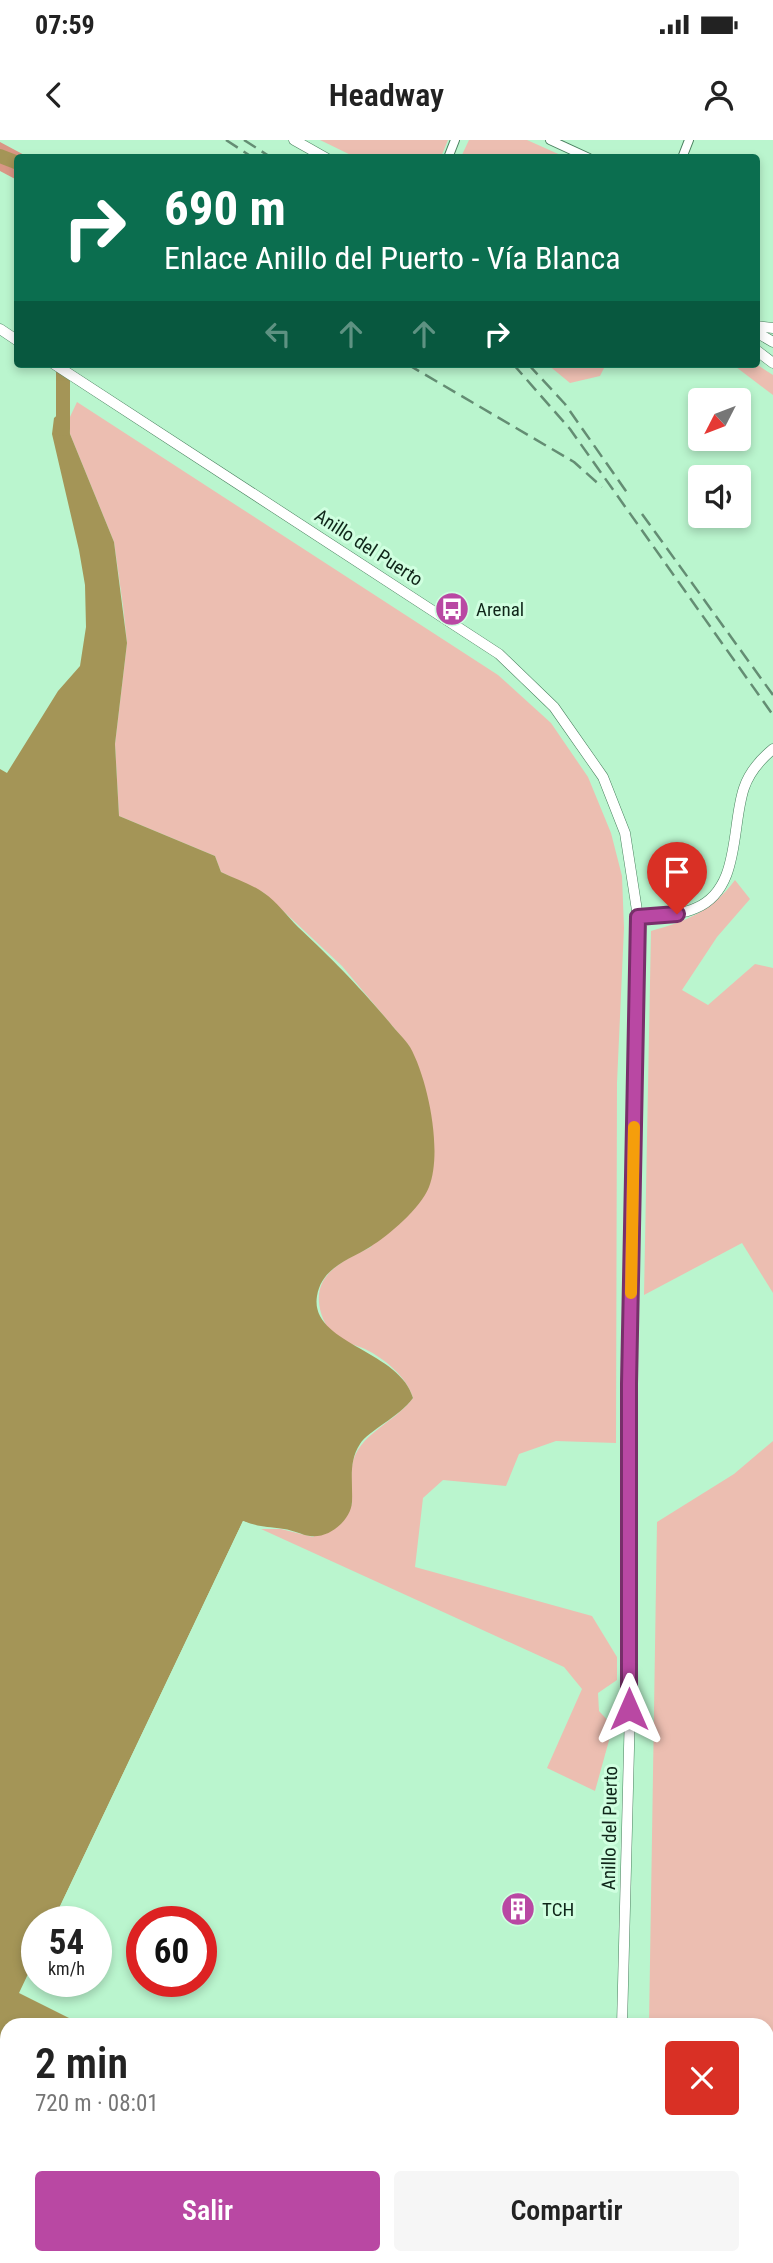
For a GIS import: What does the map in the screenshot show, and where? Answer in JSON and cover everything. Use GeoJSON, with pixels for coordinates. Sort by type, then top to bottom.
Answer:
{"type":"FeatureCollection","features":[{"type":"Feature","properties":{"kind":"main road"},"geometry":{"type":"LineString","coordinates":[[294,140],[319,154]]}},
{"type":"Feature","properties":{"kind":"main road","name":"Anillo del Puerto"},"geometry":{"type":"LineString","coordinates":[[60,368],[499,654],[536,687],[582,744],[616,805],[625,833],[638,917],[629,1384],[629,1709],[622,2018]]}},
{"type":"Feature","properties":{"kind":"main road"},"geometry":{"type":"LineString","coordinates":[[638,917],[677,914],[698,908],[716,894],[725,881],[745,785],[762,759],[773,749]]}},
{"type":"Feature","properties":{"kind":"street"},"geometry":{"type":"LineString","coordinates":[[550,140],[580,154]]}},
{"type":"Feature","properties":{"kind":"shaded area"},"geometry":{"type":"Polygon","coordinates":[[[320,140],[448,140],[442,154],[349,154],[320,140]]]}},
{"type":"Feature","properties":{"kind":"shaded area"},"geometry":{"type":"Polygon","coordinates":[[[469,140],[527,140],[558,154],[462,154],[469,140]]]}},
{"type":"Feature","properties":{"kind":"shaded area"},"geometry":{"type":"Polygon","coordinates":[[[0,142],[22,154],[14,154],[14,178],[0,171],[0,142]]]}},
{"type":"Feature","properties":{"kind":"shaded area"},"geometry":{"type":"Polygon","coordinates":[[[760,367],[773,375],[773,395],[737,368],[760,367]]]}},
{"type":"Feature","properties":{"kind":"shaded area"},"geometry":{"type":"Polygon","coordinates":[[[552,368],[604,368],[600,376],[570,383],[552,368]]]}},
{"type":"Feature","properties":{"kind":"shaded area"},"geometry":{"type":"Polygon","coordinates":[[[77,402],[498,675],[551,723],[588,777],[611,833],[622,876],[624,928],[617,1083],[616,1443],[556,1441],[519,1454],[506,1486],[443,1480],[423,1498],[415,1567],[592,1616],[617,1657],[617,1680],[598,1693],[599,1711],[613,1726],[595,1791],[547,1768],[582,1689],[564,1667],[261,1529],[281,1529],[313,1537],[352,1504],[351,1471],[355,1455],[369,1437],[397,1415],[413,1398],[406,1383],[387,1363],[365,1349],[341,1340],[328,1329],[319,1300],[324,1279],[331,1271],[371,1247],[410,1047],[342,966],[264,893],[221,872],[215,856],[119,816],[115,744],[127,643],[114,542],[70,434],[69,419],[77,402]]]}},
{"type":"Feature","properties":{"kind":"shaded area"},"geometry":{"type":"Polygon","coordinates":[[[62,411],[69,419],[70,434],[114,542],[127,643],[115,744],[119,816],[215,856],[221,872],[269,897],[356,985],[406,1041],[417,1061],[432,1116],[434,1155],[429,1187],[419,1204],[386,1236],[330,1271],[317,1296],[318,1312],[327,1325],[340,1337],[391,1369],[405,1382],[413,1398],[360,1444],[352,1465],[351,1509],[338,1527],[324,1534],[310,1536],[243,1521],[60,1906],[21,1906],[19,1993],[21,1997],[27,1997],[69,2018],[0,2018],[0,769],[7,773],[58,691],[80,666],[86,627],[85,585],[52,434],[54,418],[62,411]]]}},
{"type":"Feature","properties":{"kind":"shaded area"},"geometry":{"type":"Polygon","coordinates":[[[735,880],[750,899],[717,937],[682,990],[708,1005],[755,964],[773,968],[773,1293],[742,1243],[644,1295],[651,931],[676,923],[708,907],[735,880]]]}},
{"type":"Feature","properties":{"kind":"shaded area"},"geometry":{"type":"Polygon","coordinates":[[[773,1441],[773,2018],[649,2018],[657,1522],[734,1474],[773,1441]]]}},
{"type":"Feature","properties":{"kind":"pier"},"geometry":{"type":"Polygon","coordinates":[[[243,1521],[261,1529],[260,1532],[244,1525],[65,1906],[60,1906],[243,1521]]]}},
{"type":"Feature","properties":{"kind":"waterway"},"geometry":{"type":"LineString","coordinates":[[0,156],[14,161]]}},
{"type":"Feature","properties":{"kind":"waterway"},"geometry":{"type":"LineString","coordinates":[[63,368],[63,429]]}},
{"type":"Feature","properties":{"kind":"railway"},"geometry":{"type":"LineString","coordinates":[[226,140],[247,154]]}},
{"type":"Feature","properties":{"kind":"railway"},"geometry":{"type":"LineString","coordinates":[[244,140],[266,154]]}},
{"type":"Feature","properties":{"kind":"railway"},"geometry":{"type":"LineString","coordinates":[[414,368],[574,462],[602,487]]}},
{"type":"Feature","properties":{"kind":"railway"},"geometry":{"type":"LineString","coordinates":[[517,368],[570,429],[773,715]]}},
{"type":"Feature","properties":{"kind":"railway"},"geometry":{"type":"LineString","coordinates":[[532,368],[565,404],[628,494]]}},
{"type":"Feature","properties":{"kind":"railway"},"geometry":{"type":"LineString","coordinates":[[642,514],[773,695]]}},
{"type":"Feature","properties":{"kind":"slow traffic"},"geometry":{"type":"LineString","coordinates":[[631,1293],[634,1127]]}},
{"type":"Feature","properties":{"kind":"place","name":"Arenal"},"geometry":{"type":"Point","coordinates":[452,609]}},
{"type":"Feature","properties":{"kind":"place","name":"TCH"},"geometry":{"type":"Point","coordinates":[518,1909]}},
{"type":"Feature","properties":{"kind":"route"},"geometry":{"type":"LineString","coordinates":[[629,1709],[629,1384],[638,917],[677,914]]}}]}
